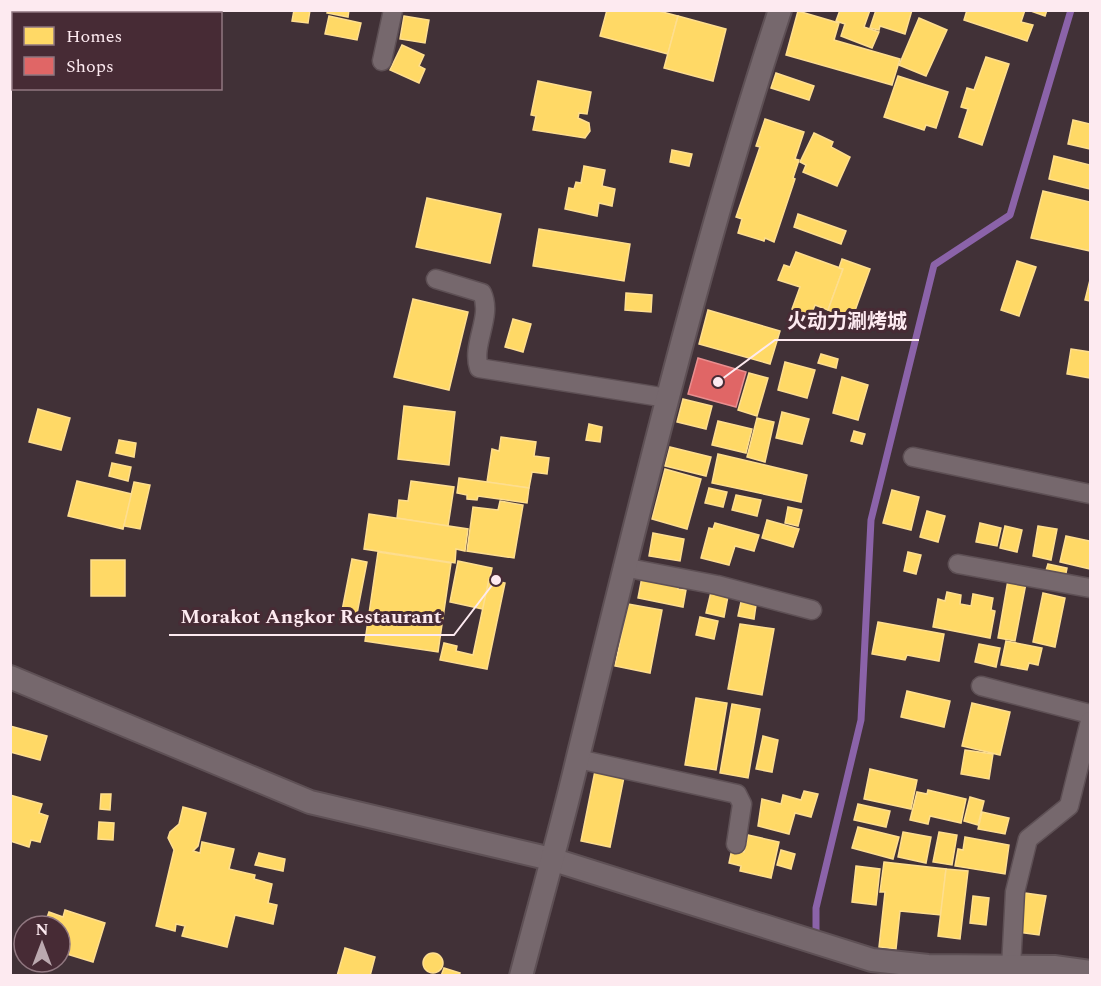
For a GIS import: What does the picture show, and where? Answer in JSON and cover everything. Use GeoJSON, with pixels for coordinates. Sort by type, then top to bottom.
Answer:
{"type":"FeatureCollection","features":[{"type":"Feature","properties":{"kind":"street"},"geometry":{"type":"LineString","coordinates":[[382,61],[393,10]]}},
{"type":"Feature","properties":{"kind":"street"},"geometry":{"type":"LineString","coordinates":[[521,975],[578,759],[623,567],[667,398],[747,110],[780,10]]}},
{"type":"Feature","properties":{"kind":"street"},"geometry":{"type":"LineString","coordinates":[[436,279],[482,293],[486,305],[477,358],[479,369],[667,398]]}},
{"type":"Feature","properties":{"kind":"street"},"geometry":{"type":"LineString","coordinates":[[913,457],[1090,494]]}},
{"type":"Feature","properties":{"kind":"street"},"geometry":{"type":"LineString","coordinates":[[958,564],[1090,588]]}},
{"type":"Feature","properties":{"kind":"street"},"geometry":{"type":"LineString","coordinates":[[623,567],[717,585],[812,610]]}},
{"type":"Feature","properties":{"kind":"street"},"geometry":{"type":"LineString","coordinates":[[10,677],[310,802],[551,859],[872,960],[928,966],[1054,966],[1090,972]]}},
{"type":"Feature","properties":{"kind":"street"},"geometry":{"type":"LineString","coordinates":[[981,686],[1090,714]]}},
{"type":"Feature","properties":{"kind":"street"},"geometry":{"type":"LineString","coordinates":[[1011,967],[1015,892],[1028,839],[1069,806],[1090,721]]}},
{"type":"Feature","properties":{"kind":"street"},"geometry":{"type":"LineString","coordinates":[[578,759],[737,794],[742,804],[736,844]]}},
{"type":"Feature","properties":{"kind":"building: Homes"},"geometry":{"type":"Polygon","coordinates":[[[294,10],[310,10],[308,23],[292,21],[294,10]]]}},
{"type":"Feature","properties":{"kind":"building: Homes"},"geometry":{"type":"Polygon","coordinates":[[[328,10],[349,10],[348,17],[327,13],[328,10]]]}},
{"type":"Feature","properties":{"kind":"building: Homes"},"geometry":{"type":"Polygon","coordinates":[[[607,10],[655,10],[678,16],[668,54],[600,36],[607,10]]]}},
{"type":"Feature","properties":{"kind":"building: Homes"},"geometry":{"type":"Polygon","coordinates":[[[840,10],[870,10],[864,27],[879,32],[872,48],[841,36],[845,24],[836,21],[840,10]]]}},
{"type":"Feature","properties":{"kind":"building: Homes"},"geometry":{"type":"Polygon","coordinates":[[[876,10],[912,10],[905,34],[880,26],[879,30],[870,28],[876,10]]]}},
{"type":"Feature","properties":{"kind":"building: Homes"},"geometry":{"type":"Polygon","coordinates":[[[967,10],[1025,10],[1021,22],[1033,25],[1027,41],[964,20],[967,10]]]}},
{"type":"Feature","properties":{"kind":"building: Homes"},"geometry":{"type":"Polygon","coordinates":[[[1028,10],[1047,10],[1045,16],[1028,10]]]}},
{"type":"Feature","properties":{"kind":"building: Homes"},"geometry":{"type":"Polygon","coordinates":[[[798,11],[839,23],[834,40],[900,59],[892,85],[786,55],[798,11]]]}},
{"type":"Feature","properties":{"kind":"building: Homes"},"geometry":{"type":"Polygon","coordinates":[[[329,16],[361,23],[357,40],[325,34],[329,16]]]}},
{"type":"Feature","properties":{"kind":"building: Homes"},"geometry":{"type":"Polygon","coordinates":[[[404,16],[429,20],[425,43],[400,39],[404,16]]]}},
{"type":"Feature","properties":{"kind":"building: Homes"},"geometry":{"type":"Polygon","coordinates":[[[678,16],[726,29],[713,81],[664,68],[678,16]]]}},
{"type":"Feature","properties":{"kind":"building: Homes"},"geometry":{"type":"Polygon","coordinates":[[[919,18],[947,30],[926,76],[899,65],[919,18]]]}},
{"type":"Feature","properties":{"kind":"building: Homes"},"geometry":{"type":"Polygon","coordinates":[[[402,45],[424,55],[419,66],[425,69],[419,83],[390,70],[402,45]]]}},
{"type":"Feature","properties":{"kind":"building: Homes"},"geometry":{"type":"Polygon","coordinates":[[[986,57],[1009,64],[982,145],[959,137],[968,109],[961,107],[967,88],[974,90],[986,57]]]}},
{"type":"Feature","properties":{"kind":"building: Homes"},"geometry":{"type":"Polygon","coordinates":[[[776,73],[814,86],[809,100],[771,88],[776,73]]]}},
{"type":"Feature","properties":{"kind":"building: Homes"},"geometry":{"type":"Polygon","coordinates":[[[898,76],[948,92],[936,128],[926,125],[924,130],[884,117],[898,76]]]}},
{"type":"Feature","properties":{"kind":"building: Homes"},"geometry":{"type":"Polygon","coordinates":[[[538,81],[591,92],[587,114],[579,113],[578,118],[589,123],[590,131],[585,138],[533,130],[536,116],[531,115],[538,81]]]}},
{"type":"Feature","properties":{"kind":"building: Homes"},"geometry":{"type":"Polygon","coordinates":[[[765,119],[804,132],[795,159],[799,160],[793,178],[795,179],[774,242],[738,233],[742,219],[736,217],[760,147],[756,146],[765,119]]]}},
{"type":"Feature","properties":{"kind":"building: Homes"},"geometry":{"type":"Polygon","coordinates":[[[1073,120],[1090,124],[1090,149],[1068,144],[1073,120]]]}},
{"type":"Feature","properties":{"kind":"building: Homes"},"geometry":{"type":"Polygon","coordinates":[[[814,133],[833,142],[831,147],[850,157],[837,186],[803,172],[806,165],[800,162],[814,133]]]}},
{"type":"Feature","properties":{"kind":"building: Homes"},"geometry":{"type":"Polygon","coordinates":[[[672,150],[692,154],[689,166],[670,162],[672,150]]]}},
{"type":"Feature","properties":{"kind":"building: Homes"},"geometry":{"type":"Polygon","coordinates":[[[1054,156],[1090,165],[1090,189],[1049,179],[1054,156]]]}},
{"type":"Feature","properties":{"kind":"building: Homes"},"geometry":{"type":"Polygon","coordinates":[[[584,166],[605,170],[602,186],[615,189],[612,206],[599,203],[597,216],[565,209],[569,188],[574,189],[576,182],[581,183],[584,166]]]}},
{"type":"Feature","properties":{"kind":"building: Homes"},"geometry":{"type":"Polygon","coordinates":[[[1043,191],[1090,202],[1090,251],[1031,238],[1043,191]]]}},
{"type":"Feature","properties":{"kind":"building: Homes"},"geometry":{"type":"Polygon","coordinates":[[[427,198],[501,214],[490,263],[416,247],[427,198]]]}},
{"type":"Feature","properties":{"kind":"building: Homes"},"geometry":{"type":"Polygon","coordinates":[[[798,214],[846,231],[841,244],[794,227],[798,214]]]}},
{"type":"Feature","properties":{"kind":"building: Homes"},"geometry":{"type":"Polygon","coordinates":[[[539,229],[630,244],[624,281],[533,266],[539,229]]]}},
{"type":"Feature","properties":{"kind":"building: Homes"},"geometry":{"type":"Polygon","coordinates":[[[796,252],[843,269],[828,310],[815,305],[811,315],[792,309],[800,287],[778,280],[784,265],[790,267],[796,252]]]}},
{"type":"Feature","properties":{"kind":"building: Homes"},"geometry":{"type":"Polygon","coordinates":[[[842,259],[870,269],[852,319],[828,310],[843,269],[839,268],[842,259]]]}},
{"type":"Feature","properties":{"kind":"building: Homes"},"geometry":{"type":"Polygon","coordinates":[[[1017,261],[1036,267],[1019,316],[1001,310],[1017,261]]]}},
{"type":"Feature","properties":{"kind":"building: Homes"},"geometry":{"type":"Polygon","coordinates":[[[1090,280],[1090,301],[1085,300],[1090,280]]]}},
{"type":"Feature","properties":{"kind":"building: Homes"},"geometry":{"type":"Polygon","coordinates":[[[626,293],[652,295],[651,312],[625,310],[626,293]]]}},
{"type":"Feature","properties":{"kind":"building: Homes"},"geometry":{"type":"Polygon","coordinates":[[[413,299],[468,312],[449,390],[394,377],[413,299]]]}},
{"type":"Feature","properties":{"kind":"building: Homes"},"geometry":{"type":"Polygon","coordinates":[[[708,310],[780,331],[770,364],[699,344],[708,310]]]}},
{"type":"Feature","properties":{"kind":"building: Homes"},"geometry":{"type":"Polygon","coordinates":[[[513,319],[531,324],[523,352],[505,347],[513,319]]]}},
{"type":"Feature","properties":{"kind":"building: Homes"},"geometry":{"type":"Polygon","coordinates":[[[1071,349],[1090,352],[1090,378],[1067,374],[1071,349]]]}},
{"type":"Feature","properties":{"kind":"building: Homes"},"geometry":{"type":"Polygon","coordinates":[[[821,354],[838,359],[836,368],[818,363],[821,354]]]}},
{"type":"Feature","properties":{"kind":"building: Homes"},"geometry":{"type":"Polygon","coordinates":[[[785,362],[815,370],[807,398],[778,390],[785,362]]]}},
{"type":"Feature","properties":{"kind":"building: Homes"},"geometry":{"type":"Polygon","coordinates":[[[749,373],[768,378],[757,416],[738,410],[749,373]]]}},
{"type":"Feature","properties":{"kind":"building: Homes"},"geometry":{"type":"Polygon","coordinates":[[[842,377],[868,385],[858,420],[833,413],[842,377]]]}},
{"type":"Feature","properties":{"kind":"building: Homes"},"geometry":{"type":"Polygon","coordinates":[[[683,399],[712,406],[706,429],[677,422],[683,399]]]}},
{"type":"Feature","properties":{"kind":"building: Homes"},"geometry":{"type":"Polygon","coordinates":[[[404,406],[455,412],[449,465],[398,459],[404,406]]]}},
{"type":"Feature","properties":{"kind":"building: Homes"},"geometry":{"type":"Polygon","coordinates":[[[38,409],[70,418],[61,450],[29,442],[38,409]]]}},
{"type":"Feature","properties":{"kind":"building: Homes"},"geometry":{"type":"Polygon","coordinates":[[[782,412],[809,419],[802,444],[776,438],[782,412]]]}},
{"type":"Feature","properties":{"kind":"building: Homes"},"geometry":{"type":"Polygon","coordinates":[[[757,418],[774,422],[765,462],[747,457],[757,418]]]}},
{"type":"Feature","properties":{"kind":"building: Homes"},"geometry":{"type":"Polygon","coordinates":[[[718,421],[752,429],[746,453],[712,445],[718,421]]]}},
{"type":"Feature","properties":{"kind":"building: Homes"},"geometry":{"type":"Polygon","coordinates":[[[589,424],[602,427],[600,442],[586,440],[589,424]]]}},
{"type":"Feature","properties":{"kind":"building: Homes"},"geometry":{"type":"Polygon","coordinates":[[[854,431],[865,434],[862,444],[851,441],[854,431]]]}},
{"type":"Feature","properties":{"kind":"building: Homes"},"geometry":{"type":"Polygon","coordinates":[[[501,437],[536,442],[534,456],[549,458],[547,474],[532,472],[529,488],[487,482],[492,449],[499,451],[501,437]]]}},
{"type":"Feature","properties":{"kind":"building: Homes"},"geometry":{"type":"Polygon","coordinates":[[[119,440],[136,443],[134,457],[116,453],[119,440]]]}},
{"type":"Feature","properties":{"kind":"building: Homes"},"geometry":{"type":"Polygon","coordinates":[[[670,447],[711,457],[706,476],[665,466],[670,447]]]}},
{"type":"Feature","properties":{"kind":"building: Homes"},"geometry":{"type":"Polygon","coordinates":[[[718,454],[807,475],[801,502],[712,483],[718,454]]]}},
{"type":"Feature","properties":{"kind":"building: Homes"},"geometry":{"type":"Polygon","coordinates":[[[112,463],[131,467],[128,481],[109,476],[112,463]]]}},
{"type":"Feature","properties":{"kind":"building: Homes"},"geometry":{"type":"Polygon","coordinates":[[[665,469],[701,479],[687,529],[652,519],[665,469]]]}},
{"type":"Feature","properties":{"kind":"building: Homes"},"geometry":{"type":"Polygon","coordinates":[[[459,478],[529,488],[527,503],[478,496],[477,500],[467,499],[467,495],[457,493],[459,478]]]}},
{"type":"Feature","properties":{"kind":"building: Homes"},"geometry":{"type":"Polygon","coordinates":[[[77,481],[132,494],[123,529],[68,516],[77,481]]]}},
{"type":"Feature","properties":{"kind":"building: Homes"},"geometry":{"type":"Polygon","coordinates":[[[411,481],[454,487],[448,526],[397,518],[399,500],[408,501],[411,481]]]}},
{"type":"Feature","properties":{"kind":"building: Homes"},"geometry":{"type":"Polygon","coordinates":[[[134,482],[150,485],[140,529],[124,526],[134,482]]]}},
{"type":"Feature","properties":{"kind":"building: Homes"},"geometry":{"type":"Polygon","coordinates":[[[709,488],[727,492],[723,507],[705,503],[709,488]]]}},
{"type":"Feature","properties":{"kind":"building: Homes"},"geometry":{"type":"Polygon","coordinates":[[[892,490],[919,497],[911,530],[883,523],[892,490]]]}},
{"type":"Feature","properties":{"kind":"building: Homes"},"geometry":{"type":"Polygon","coordinates":[[[736,495],[761,500],[757,516],[732,510],[736,495]]]}},
{"type":"Feature","properties":{"kind":"building: Homes"},"geometry":{"type":"Polygon","coordinates":[[[500,501],[523,505],[514,558],[467,551],[473,507],[498,510],[500,501]]]}},
{"type":"Feature","properties":{"kind":"building: Homes"},"geometry":{"type":"Polygon","coordinates":[[[788,507],[802,510],[798,526],[785,523],[788,507]]]}},
{"type":"Feature","properties":{"kind":"building: Homes"},"geometry":{"type":"Polygon","coordinates":[[[927,511],[945,516],[938,542],[920,537],[927,511]]]}},
{"type":"Feature","properties":{"kind":"building: Homes"},"geometry":{"type":"Polygon","coordinates":[[[369,514],[468,529],[465,551],[456,549],[455,563],[364,549],[369,514]]]}},
{"type":"Feature","properties":{"kind":"building: Homes"},"geometry":{"type":"Polygon","coordinates":[[[767,520],[799,529],[793,547],[762,538],[767,520]]]}},
{"type":"Feature","properties":{"kind":"building: Homes"},"geometry":{"type":"Polygon","coordinates":[[[715,523],[759,535],[754,551],[735,546],[729,565],[701,558],[709,528],[713,529],[715,523]]]}},
{"type":"Feature","properties":{"kind":"building: Homes"},"geometry":{"type":"Polygon","coordinates":[[[980,523],[1001,528],[997,546],[976,542],[980,523]]]}},
{"type":"Feature","properties":{"kind":"building: Homes"},"geometry":{"type":"Polygon","coordinates":[[[1005,526],[1022,530],[1017,552],[1000,548],[1005,526]]]}},
{"type":"Feature","properties":{"kind":"building: Homes"},"geometry":{"type":"Polygon","coordinates":[[[1038,526],[1057,529],[1051,560],[1033,556],[1038,526]]]}},
{"type":"Feature","properties":{"kind":"building: Homes"},"geometry":{"type":"Polygon","coordinates":[[[653,533],[684,539],[680,561],[649,556],[653,533]]]}},
{"type":"Feature","properties":{"kind":"building: Homes"},"geometry":{"type":"Polygon","coordinates":[[[1066,536],[1090,541],[1090,569],[1060,562],[1066,536]]]}},
{"type":"Feature","properties":{"kind":"building: Homes"},"geometry":{"type":"Polygon","coordinates":[[[378,552],[451,563],[438,652],[365,641],[378,552]]]}},
{"type":"Feature","properties":{"kind":"building: Homes"},"geometry":{"type":"Polygon","coordinates":[[[908,552],[921,555],[916,574],[904,571],[908,552]]]}},
{"type":"Feature","properties":{"kind":"building: Homes"},"geometry":{"type":"Polygon","coordinates":[[[352,559],[367,562],[355,624],[340,621],[352,559]]]}},
{"type":"Feature","properties":{"kind":"building: Homes"},"geometry":{"type":"Polygon","coordinates":[[[91,560],[125,560],[125,596],[91,596],[91,560]]]}},
{"type":"Feature","properties":{"kind":"building: Homes"},"geometry":{"type":"Polygon","coordinates":[[[458,561],[492,568],[483,609],[450,602],[458,561]]]}},
{"type":"Feature","properties":{"kind":"building: Homes"},"geometry":{"type":"Polygon","coordinates":[[[1048,564],[1067,568],[1065,578],[1045,574],[1048,564]]]}},
{"type":"Feature","properties":{"kind":"building: Homes"},"geometry":{"type":"Polygon","coordinates":[[[643,572],[680,579],[678,589],[686,590],[683,607],[638,598],[643,572]]]}},
{"type":"Feature","properties":{"kind":"building: Homes"},"geometry":{"type":"Polygon","coordinates":[[[489,579],[505,583],[487,669],[440,660],[444,643],[457,646],[456,651],[473,655],[489,579]]]}},
{"type":"Feature","properties":{"kind":"building: Homes"},"geometry":{"type":"Polygon","coordinates":[[[1008,580],[1026,583],[1015,641],[998,638],[1008,580]]]}},
{"type":"Feature","properties":{"kind":"building: Homes"},"geometry":{"type":"Polygon","coordinates":[[[711,592],[728,596],[724,617],[706,613],[711,592]]]}},
{"type":"Feature","properties":{"kind":"building: Homes"},"geometry":{"type":"Polygon","coordinates":[[[947,592],[961,595],[960,604],[971,606],[973,594],[993,598],[991,610],[995,611],[990,638],[933,627],[938,599],[945,601],[947,592]]]}},
{"type":"Feature","properties":{"kind":"building: Homes"},"geometry":{"type":"Polygon","coordinates":[[[1043,593],[1065,598],[1055,647],[1033,642],[1043,593]]]}},
{"type":"Feature","properties":{"kind":"building: Homes"},"geometry":{"type":"Polygon","coordinates":[[[741,602],[756,605],[754,619],[738,616],[741,602]]]}},
{"type":"Feature","properties":{"kind":"building: Homes"},"geometry":{"type":"Polygon","coordinates":[[[628,604],[662,610],[650,673],[615,666],[628,604]]]}},
{"type":"Feature","properties":{"kind":"building: Homes"},"geometry":{"type":"Polygon","coordinates":[[[700,617],[718,621],[714,639],[696,635],[700,617]]]}},
{"type":"Feature","properties":{"kind":"building: Homes"},"geometry":{"type":"Polygon","coordinates":[[[878,622],[944,634],[939,661],[907,655],[905,660],[872,654],[878,622]]]}},
{"type":"Feature","properties":{"kind":"building: Homes"},"geometry":{"type":"Polygon","coordinates":[[[740,624],[774,629],[762,695],[728,689],[740,624]]]}},
{"type":"Feature","properties":{"kind":"building: Homes"},"geometry":{"type":"Polygon","coordinates":[[[1006,641],[1042,648],[1038,665],[1029,663],[1027,670],[1001,665],[1006,641]]]}},
{"type":"Feature","properties":{"kind":"building: Homes"},"geometry":{"type":"Polygon","coordinates":[[[979,644],[1000,648],[996,667],[975,662],[979,644]]]}},
{"type":"Feature","properties":{"kind":"building: Homes"},"geometry":{"type":"Polygon","coordinates":[[[907,691],[950,701],[944,727],[901,717],[907,691]]]}},
{"type":"Feature","properties":{"kind":"building: Homes"},"geometry":{"type":"Polygon","coordinates":[[[696,698],[727,703],[716,770],[685,765],[696,698]]]}},
{"type":"Feature","properties":{"kind":"building: Homes"},"geometry":{"type":"Polygon","coordinates":[[[972,703],[1010,712],[1000,755],[962,746],[972,703]]]}},
{"type":"Feature","properties":{"kind":"building: Homes"},"geometry":{"type":"Polygon","coordinates":[[[732,704],[760,709],[748,778],[720,773],[732,704]]]}},
{"type":"Feature","properties":{"kind":"building: Homes"},"geometry":{"type":"Polygon","coordinates":[[[10,726],[47,736],[40,760],[10,752],[10,726]]]}},
{"type":"Feature","properties":{"kind":"building: Homes"},"geometry":{"type":"Polygon","coordinates":[[[763,736],[778,740],[772,772],[756,769],[763,736]]]}},
{"type":"Feature","properties":{"kind":"building: Homes"},"geometry":{"type":"Polygon","coordinates":[[[965,750],[993,754],[989,779],[961,774],[965,750]]]}},
{"type":"Feature","properties":{"kind":"building: Homes"},"geometry":{"type":"Polygon","coordinates":[[[870,769],[917,780],[911,809],[864,799],[870,769]]]}},
{"type":"Feature","properties":{"kind":"building: Homes"},"geometry":{"type":"Polygon","coordinates":[[[595,771],[624,777],[610,847],[581,841],[595,771]]]}},
{"type":"Feature","properties":{"kind":"building: Homes"},"geometry":{"type":"Polygon","coordinates":[[[928,790],[966,799],[961,823],[930,816],[928,824],[910,820],[917,792],[927,794],[928,790]]]}},
{"type":"Feature","properties":{"kind":"building: Homes"},"geometry":{"type":"Polygon","coordinates":[[[804,791],[818,794],[811,817],[795,813],[789,834],[758,826],[762,799],[781,804],[783,795],[801,800],[804,791]]]}},
{"type":"Feature","properties":{"kind":"building: Homes"},"geometry":{"type":"Polygon","coordinates":[[[101,794],[111,794],[110,810],[100,809],[101,794]]]}},
{"type":"Feature","properties":{"kind":"building: Homes"},"geometry":{"type":"Polygon","coordinates":[[[10,795],[42,804],[39,813],[48,816],[40,842],[31,840],[29,847],[10,841],[10,795]]]}},
{"type":"Feature","properties":{"kind":"building: Homes"},"geometry":{"type":"Polygon","coordinates":[[[970,797],[984,801],[978,825],[964,821],[970,797]]]}},
{"type":"Feature","properties":{"kind":"building: Homes"},"geometry":{"type":"Polygon","coordinates":[[[858,804],[890,811],[886,827],[854,820],[858,804]]]}},
{"type":"Feature","properties":{"kind":"building: Homes"},"geometry":{"type":"Polygon","coordinates":[[[183,807],[206,813],[198,846],[193,851],[200,853],[202,842],[234,849],[229,869],[255,875],[254,879],[272,884],[268,903],[277,905],[273,924],[235,915],[227,947],[182,936],[185,926],[176,924],[175,931],[156,926],[174,850],[168,838],[170,832],[179,824],[183,807]]]}},
{"type":"Feature","properties":{"kind":"building: Homes"},"geometry":{"type":"Polygon","coordinates":[[[982,812],[1009,818],[1005,834],[978,829],[982,812]]]}},
{"type":"Feature","properties":{"kind":"building: Homes"},"geometry":{"type":"Polygon","coordinates":[[[99,822],[114,823],[113,840],[98,839],[99,822]]]}},
{"type":"Feature","properties":{"kind":"building: Homes"},"geometry":{"type":"Polygon","coordinates":[[[858,827],[899,837],[893,859],[852,848],[858,827]]]}},
{"type":"Feature","properties":{"kind":"building: Homes"},"geometry":{"type":"Polygon","coordinates":[[[903,832],[931,837],[926,863],[898,857],[903,832]]]}},
{"type":"Feature","properties":{"kind":"building: Homes"},"geometry":{"type":"Polygon","coordinates":[[[939,832],[957,835],[952,865],[933,862],[939,832]]]}},
{"type":"Feature","properties":{"kind":"building: Homes"},"geometry":{"type":"Polygon","coordinates":[[[748,835],[779,842],[771,878],[740,871],[741,866],[729,863],[732,849],[744,852],[748,835]]]}},
{"type":"Feature","properties":{"kind":"building: Homes"},"geometry":{"type":"Polygon","coordinates":[[[965,837],[1009,845],[1005,874],[955,866],[958,849],[963,850],[965,837]]]}},
{"type":"Feature","properties":{"kind":"building: Homes"},"geometry":{"type":"Polygon","coordinates":[[[781,850],[795,854],[791,869],[777,865],[781,850]]]}},
{"type":"Feature","properties":{"kind":"building: Homes"},"geometry":{"type":"Polygon","coordinates":[[[259,853],[285,859],[283,871],[255,865],[259,853]]]}},
{"type":"Feature","properties":{"kind":"building: Homes"},"geometry":{"type":"Polygon","coordinates":[[[884,862],[946,869],[941,915],[900,911],[896,949],[879,947],[885,892],[880,892],[884,862]]]}},
{"type":"Feature","properties":{"kind":"building: Homes"},"geometry":{"type":"Polygon","coordinates":[[[856,866],[880,869],[876,905],[852,902],[856,866]]]}},
{"type":"Feature","properties":{"kind":"building: Homes"},"geometry":{"type":"Polygon","coordinates":[[[946,869],[968,871],[960,939],[938,936],[946,869]]]}},
{"type":"Feature","properties":{"kind":"building: Homes"},"geometry":{"type":"Polygon","coordinates":[[[1025,893],[1046,896],[1039,935],[1018,932],[1025,893]]]}},
{"type":"Feature","properties":{"kind":"building: Homes"},"geometry":{"type":"Polygon","coordinates":[[[973,896],[989,898],[986,925],[970,923],[973,896]]]}},
{"type":"Feature","properties":{"kind":"building: Homes"},"geometry":{"type":"Polygon","coordinates":[[[65,910],[105,923],[93,962],[72,956],[72,914],[64,914],[65,910]]]}},
{"type":"Feature","properties":{"kind":"building: Homes"},"geometry":{"type":"Polygon","coordinates":[[[345,948],[375,957],[370,976],[337,976],[345,948]]]}},
{"type":"Feature","properties":{"kind":"building: Homes"},"geometry":{"type":"Polygon","coordinates":[[[433,953],[440,956],[443,963],[440,970],[433,973],[426,970],[423,963],[426,956],[433,953]]]}},
{"type":"Feature","properties":{"kind":"building: Homes"},"geometry":{"type":"Polygon","coordinates":[[[444,968],[460,973],[459,976],[441,976],[444,968]]]}},
{"type":"Feature","properties":{"kind":"building: Shops"},"geometry":{"type":"Polygon","coordinates":[[[698,358],[746,372],[736,407],[688,394],[698,358]]]}},
{"type":"Feature","properties":{"kind":"waterway"},"geometry":{"type":"LineString","coordinates":[[816,935],[816,908],[861,720],[871,520],[934,265],[1010,215],[1071,10]]}},
{"type":"Feature","properties":{"kind":"place","name":"火动力涮烤城"},"geometry":{"type":"Point","coordinates":[718,382]}},
{"type":"Feature","properties":{"kind":"place","name":"Morakot Angkor Restaurant"},"geometry":{"type":"Point","coordinates":[496,580]}}]}
